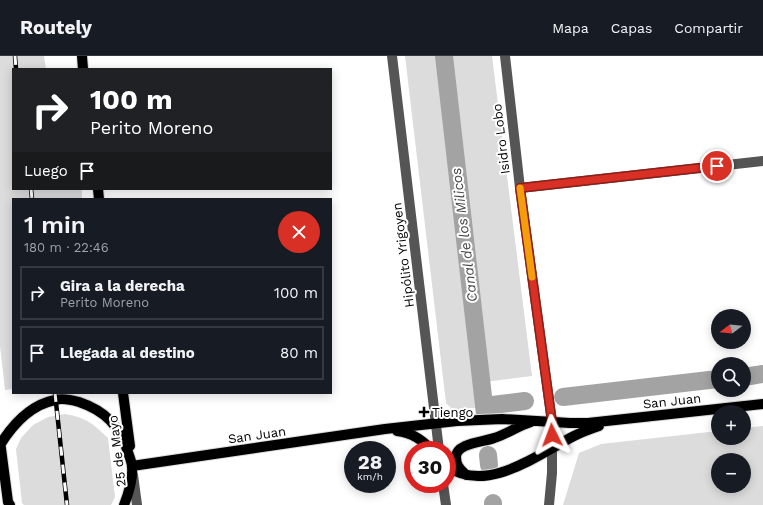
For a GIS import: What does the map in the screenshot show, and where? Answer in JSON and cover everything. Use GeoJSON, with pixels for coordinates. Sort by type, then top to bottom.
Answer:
{"type":"FeatureCollection","features":[{"type":"Feature","properties":{"kind":"main road"},"geometry":{"type":"LineString","coordinates":[[82,56],[83,68]]}},
{"type":"Feature","properties":{"kind":"main road","name":"25 de Mayo"},"geometry":{"type":"LineString","coordinates":[[123,394],[132,466]]}},
{"type":"Feature","properties":{"kind":"main road"},"geometry":{"type":"LineString","coordinates":[[7,502],[0,443],[12,426],[21,417],[38,406],[56,399],[74,401],[96,409],[113,423],[122,437],[132,466],[128,494],[124,505]]}},
{"type":"Feature","properties":{"kind":"main road","name":"San Juan"},"geometry":{"type":"LineString","coordinates":[[132,466],[385,429],[436,423],[502,419],[570,423],[608,422],[763,404]]}},
{"type":"Feature","properties":{"kind":"main road"},"geometry":{"type":"LineString","coordinates":[[467,475],[458,467],[456,454],[458,449],[464,446],[488,441],[521,425],[534,421]]}},
{"type":"Feature","properties":{"kind":"main road","name":"San Juan"},"geometry":{"type":"LineString","coordinates":[[456,472],[467,475],[482,476],[505,471],[573,436],[608,422]]}},
{"type":"Feature","properties":{"kind":"main road","name":"San Juan"},"geometry":{"type":"LineString","coordinates":[[385,429],[408,433],[423,441]]}},
{"type":"Feature","properties":{"kind":"street","name":"Hipólito Yrigoyen"},"geometry":{"type":"LineString","coordinates":[[392,56],[438,441]]}},
{"type":"Feature","properties":{"kind":"street","name":"Isidro Lobo"},"geometry":{"type":"LineString","coordinates":[[505,56],[520,188],[552,422],[552,474],[549,505]]}},
{"type":"Feature","properties":{"kind":"street"},"geometry":{"type":"LineString","coordinates":[[520,188],[763,161]]}},
{"type":"Feature","properties":{"kind":"street","name":"25 de Mayo"},"geometry":{"type":"LineString","coordinates":[[132,466],[137,505]]}},
{"type":"Feature","properties":{"kind":"street"},"geometry":{"type":"LineString","coordinates":[[444,493],[446,505]]}},
{"type":"Feature","properties":{"kind":"shaded area"},"geometry":{"type":"Polygon","coordinates":[[[0,56],[44,56],[46,68],[12,68],[12,190],[82,190],[82,198],[12,198],[12,389],[5,390],[0,346],[0,56]]]}},
{"type":"Feature","properties":{"kind":"shaded area"},"geometry":{"type":"Polygon","coordinates":[[[405,56],[492,56],[532,376],[478,383],[481,407],[454,411],[446,403],[405,56]]]}},
{"type":"Feature","properties":{"kind":"shaded area"},"geometry":{"type":"Polygon","coordinates":[[[65,414],[84,419],[98,428],[108,438],[115,497],[111,505],[24,505],[22,503],[16,449],[21,438],[33,425],[48,417],[65,414]]]}},
{"type":"Feature","properties":{"kind":"shaded area"},"geometry":{"type":"Polygon","coordinates":[[[763,426],[763,505],[563,505],[579,453],[601,444],[711,432],[711,445],[751,445],[751,427],[763,426]]]}},
{"type":"Feature","properties":{"kind":"waterway","name":"Canal de los Milicos"},"geometry":{"type":"LineString","coordinates":[[444,56],[485,414]]}},
{"type":"Feature","properties":{"kind":"waterway"},"geometry":{"type":"LineString","coordinates":[[751,376],[763,374]]}},
{"type":"Feature","properties":{"kind":"waterway"},"geometry":{"type":"LineString","coordinates":[[563,397],[711,380]]}},
{"type":"Feature","properties":{"kind":"waterway"},"geometry":{"type":"LineString","coordinates":[[484,406],[525,401]]}},
{"type":"Feature","properties":{"kind":"waterway","name":"Canal de los Milicos"},"geometry":{"type":"LineString","coordinates":[[488,455],[489,465]]}},
{"type":"Feature","properties":{"kind":"railway"},"geometry":{"type":"LineString","coordinates":[[15,56],[16,68]]}},
{"type":"Feature","properties":{"kind":"railway"},"geometry":{"type":"LineString","coordinates":[[31,190],[32,198]]}},
{"type":"Feature","properties":{"kind":"railway"},"geometry":{"type":"LineString","coordinates":[[55,394],[67,505]]}},
{"type":"Feature","properties":{"kind":"slow traffic"},"geometry":{"type":"LineString","coordinates":[[520,188],[532,277]]}},
{"type":"Feature","properties":{"kind":"place","name":"Tiengo"},"geometry":{"type":"Point","coordinates":[424,412]}},
{"type":"Feature","properties":{"kind":"route"},"geometry":{"type":"LineString","coordinates":[[552,435],[552,422],[520,188],[717,166]]}}]}
